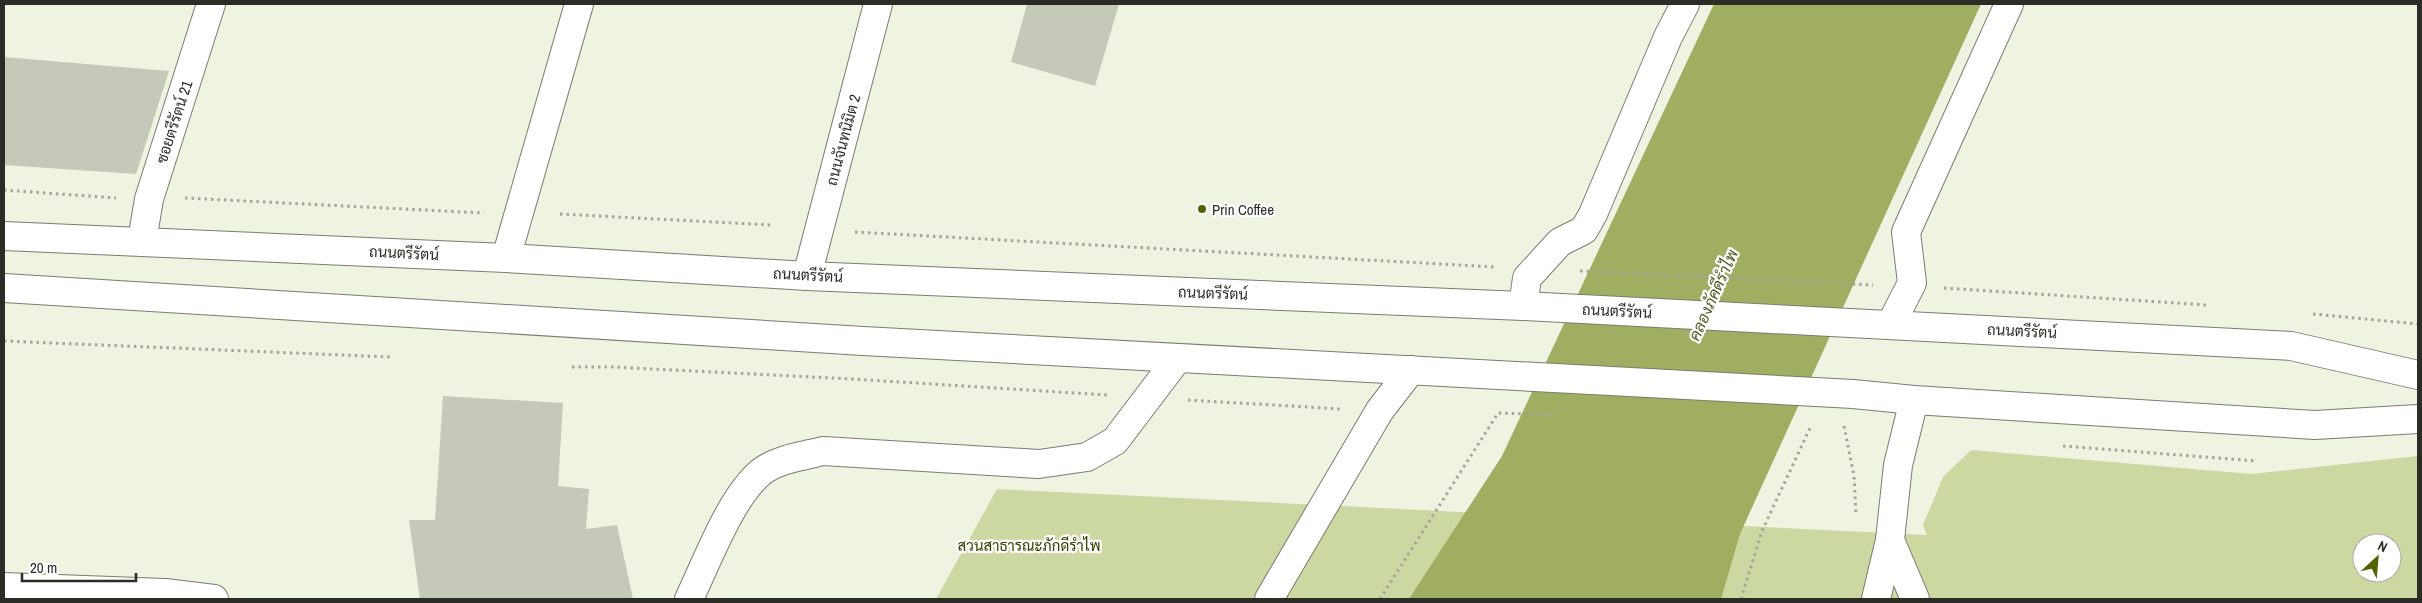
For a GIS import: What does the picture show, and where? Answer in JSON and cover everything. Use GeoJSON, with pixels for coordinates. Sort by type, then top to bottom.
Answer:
{"type":"FeatureCollection","features":[{"type":"Feature","properties":{"kind":"main road","name":"ซอยตรีรัตน์ 21"},"geometry":{"type":"LineString","coordinates":[[142,241],[150,199],[211,4]]}},
{"type":"Feature","properties":{"kind":"main road"},"geometry":{"type":"LineString","coordinates":[[506,258],[579,4]]}},
{"type":"Feature","properties":{"kind":"main road","name":"ถนนจันทนิมิต 2"},"geometry":{"type":"LineString","coordinates":[[807,276],[878,4]]}},
{"type":"Feature","properties":{"kind":"main road"},"geometry":{"type":"LineString","coordinates":[[1523,306],[1527,278],[1539,262],[1560,242],[1584,230],[1593,214],[1668,37],[1685,4]]}},
{"type":"Feature","properties":{"kind":"main road"},"geometry":{"type":"LineString","coordinates":[[1891,324],[1912,283],[1906,232],[2009,4]]}},
{"type":"Feature","properties":{"kind":"main road","name":"ถนนตรีรัตน์"},"geometry":{"type":"LineString","coordinates":[[4,236],[506,258],[807,276],[1523,306],[2291,346],[2418,375]]}},
{"type":"Feature","properties":{"kind":"main road"},"geometry":{"type":"LineString","coordinates":[[4,288],[1178,358],[1853,394],[1914,400],[2315,425],[2418,419]]}},
{"type":"Feature","properties":{"kind":"main road"},"geometry":{"type":"LineString","coordinates":[[689,599],[738,499],[762,472],[790,459],[823,451],[1039,464],[1087,457],[1115,441],[1178,358]]}},
{"type":"Feature","properties":{"kind":"main road"},"geometry":{"type":"LineString","coordinates":[[1269,599],[1380,410],[1411,370]]}},
{"type":"Feature","properties":{"kind":"main road"},"geometry":{"type":"LineString","coordinates":[[1876,599],[1890,540],[1898,465],[1914,400]]}},
{"type":"Feature","properties":{"kind":"main road"},"geometry":{"type":"LineString","coordinates":[[1890,540],[1915,599]]}},
{"type":"Feature","properties":{"kind":"main road"},"geometry":{"type":"LineString","coordinates":[[4,587],[166,593],[214,599]]}},
{"type":"Feature","properties":{"kind":"path"},"geometry":{"type":"LineString","coordinates":[[4,190],[116,198]]}},
{"type":"Feature","properties":{"kind":"path"},"geometry":{"type":"LineString","coordinates":[[184,198],[487,213]]}},
{"type":"Feature","properties":{"kind":"path"},"geometry":{"type":"LineString","coordinates":[[560,214],[772,225]]}},
{"type":"Feature","properties":{"kind":"path"},"geometry":{"type":"LineString","coordinates":[[855,232],[1504,267]]}},
{"type":"Feature","properties":{"kind":"path"},"geometry":{"type":"LineString","coordinates":[[1574,270],[1876,286]]}},
{"type":"Feature","properties":{"kind":"path"},"geometry":{"type":"LineString","coordinates":[[4,341],[391,357]]}},
{"type":"Feature","properties":{"kind":"path"},"geometry":{"type":"LineString","coordinates":[[572,367],[613,367],[852,379],[1116,395]]}},
{"type":"Feature","properties":{"kind":"path"},"geometry":{"type":"LineString","coordinates":[[1185,400],[1342,409]]}},
{"type":"Feature","properties":{"kind":"path"},"geometry":{"type":"LineString","coordinates":[[1380,599],[1498,413]]}},
{"type":"Feature","properties":{"kind":"path"},"geometry":{"type":"LineString","coordinates":[[1741,599],[1762,531],[1812,423]]}},
{"type":"Feature","properties":{"kind":"path"},"geometry":{"type":"LineString","coordinates":[[1844,426],[1854,476],[1857,523]]}},
{"type":"Feature","properties":{"kind":"path"},"geometry":{"type":"LineString","coordinates":[[2060,446],[2257,461]]}},
{"type":"Feature","properties":{"kind":"green space","name":"สวนสาธารณะภักดีรำไพ"},"geometry":{"type":"Polygon","coordinates":[[[1971,450],[2252,474],[2418,456],[2418,599],[936,599],[997,489],[1927,535],[1923,525],[1943,477],[1971,450]]]}},
{"type":"Feature","properties":{"kind":"water","name":"คลองภัคดีรำไพ"},"geometry":{"type":"Polygon","coordinates":[[[1714,4],[1981,4],[1740,534],[1721,599],[1409,599],[1502,456],[1714,4]]]}},
{"type":"Feature","properties":{"kind":"building"},"geometry":{"type":"Polygon","coordinates":[[[1027,4],[1119,4],[1095,86],[1011,62],[1027,4]]]}},
{"type":"Feature","properties":{"kind":"building"},"geometry":{"type":"Polygon","coordinates":[[[4,57],[169,71],[136,174],[4,165],[4,57]]]}},
{"type":"Feature","properties":{"kind":"building"},"geometry":{"type":"Polygon","coordinates":[[[443,396],[563,403],[558,486],[589,489],[586,529],[617,525],[633,599],[420,599],[409,520],[435,520],[443,396]]]}},
{"type":"Feature","properties":{"kind":"place","name":"Prin Coffee"},"geometry":{"type":"Point","coordinates":[1202,209]}}]}
